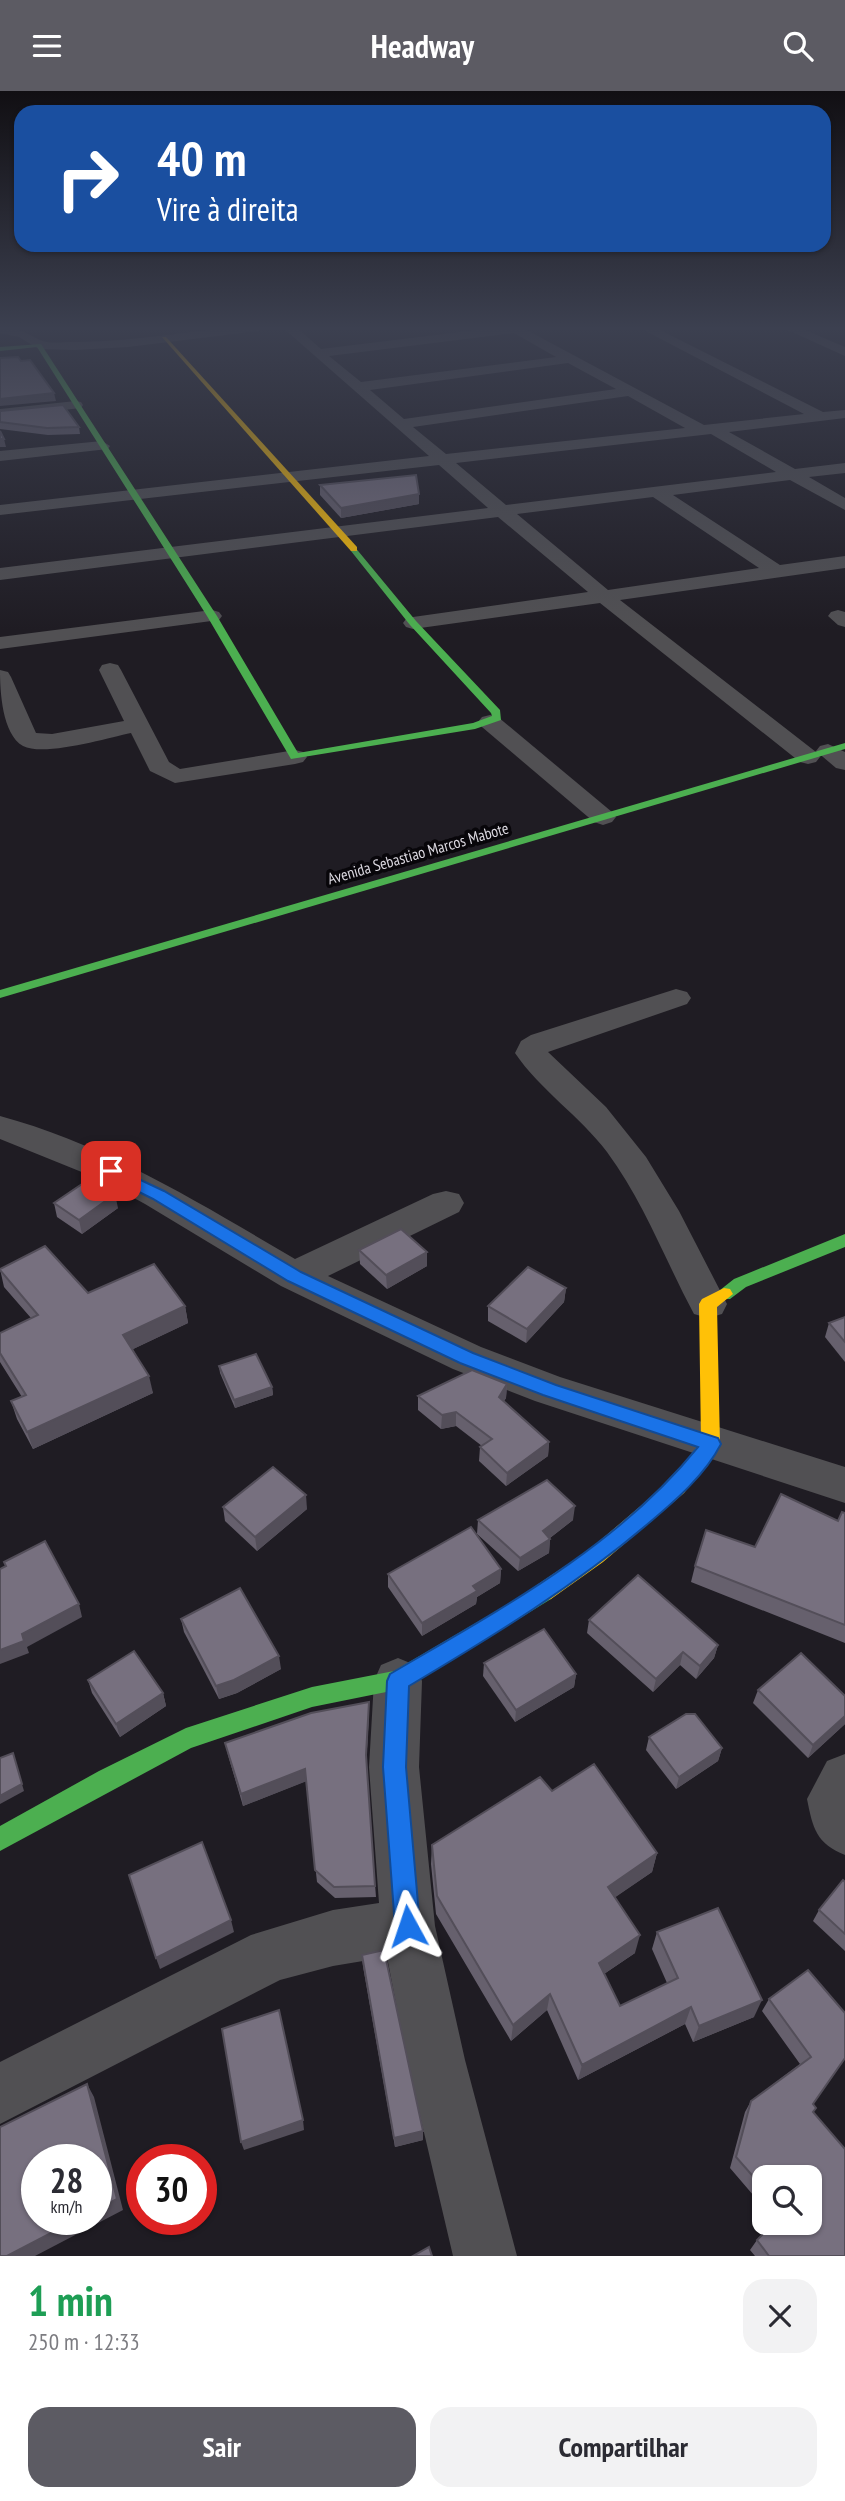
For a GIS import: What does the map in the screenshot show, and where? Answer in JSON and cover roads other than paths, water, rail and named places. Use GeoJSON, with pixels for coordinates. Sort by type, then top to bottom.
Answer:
{"type":"FeatureCollection","features":[{"type":"Feature","properties":{"kind":"street"},"geometry":{"type":"LineString","coordinates":[[91,428],[212,616],[295,757]]}},
{"type":"Feature","properties":{"kind":"street"},"geometry":{"type":"LineString","coordinates":[[110,670],[159,767],[175,776],[490,722],[497,718],[496,712],[413,623],[338,530],[246,428]]}},
{"type":"Feature","properties":{"kind":"street"},"geometry":{"type":"LineString","coordinates":[[405,428],[604,596],[741,707],[832,754]]}},
{"type":"Feature","properties":{"kind":"street"},"geometry":{"type":"LineString","coordinates":[[705,428],[793,474],[845,505]]}},
{"type":"Feature","properties":{"kind":"street"},"geometry":{"type":"LineString","coordinates":[[0,510],[724,428]]}},
{"type":"Feature","properties":{"kind":"street"},"geometry":{"type":"LineString","coordinates":[[607,441],[628,455]]}},
{"type":"Feature","properties":{"kind":"street"},"geometry":{"type":"LineString","coordinates":[[0,456],[102,446]]}},
{"type":"Feature","properties":{"kind":"street"},"geometry":{"type":"LineString","coordinates":[[0,574],[503,510],[658,483],[680,489],[845,468]]}},
{"type":"Feature","properties":{"kind":"street"},"geometry":{"type":"LineString","coordinates":[[658,483],[777,572]]}},
{"type":"Feature","properties":{"kind":"street"},"geometry":{"type":"LineString","coordinates":[[413,623],[845,562]]}},
{"type":"Feature","properties":{"kind":"street"},"geometry":{"type":"LineString","coordinates":[[0,643],[212,616]]}},
{"type":"Feature","properties":{"kind":"street"},"geometry":{"type":"LineString","coordinates":[[0,677],[26,736],[32,741],[52,741],[138,725]]}},
{"type":"Feature","properties":{"kind":"street"},"geometry":{"type":"LineString","coordinates":[[490,722],[603,817]]}},
{"type":"Feature","properties":{"kind":"street","name":"Avenida Sebastiao Marcos Mabote"},"geometry":{"type":"LineString","coordinates":[[0,994],[603,817],[832,754]]}},
{"type":"Feature","properties":{"kind":"street"},"geometry":{"type":"LineString","coordinates":[[0,1839],[107,1779],[186,1739],[312,1697],[398,1681],[508,1616],[596,1556],[677,1487],[711,1444],[708,1304],[669,1227],[631,1161],[583,1102],[531,1053],[532,1048],[542,1042],[676,998]]}},
{"type":"Feature","properties":{"kind":"street"},"geometry":{"type":"LineString","coordinates":[[0,1127],[48,1144],[158,1195],[295,1276],[467,1358],[550,1390],[845,1485]]}},
{"type":"Feature","properties":{"kind":"street"},"geometry":{"type":"LineString","coordinates":[[295,1276],[446,1203]]}},
{"type":"Feature","properties":{"kind":"street"},"geometry":{"type":"LineString","coordinates":[[708,1304],[740,1283],[845,1240]]}},
{"type":"Feature","properties":{"kind":"street"},"geometry":{"type":"LineString","coordinates":[[398,1681],[394,1767],[408,1926],[436,2060],[485,2256]]}},
{"type":"Feature","properties":{"kind":"street"},"geometry":{"type":"LineString","coordinates":[[845,1779],[833,1799],[837,1819],[845,1829]]}},
{"type":"Feature","properties":{"kind":"street"},"geometry":{"type":"LineString","coordinates":[[0,2094],[271,1955],[333,1938],[408,1926]]}}]}
